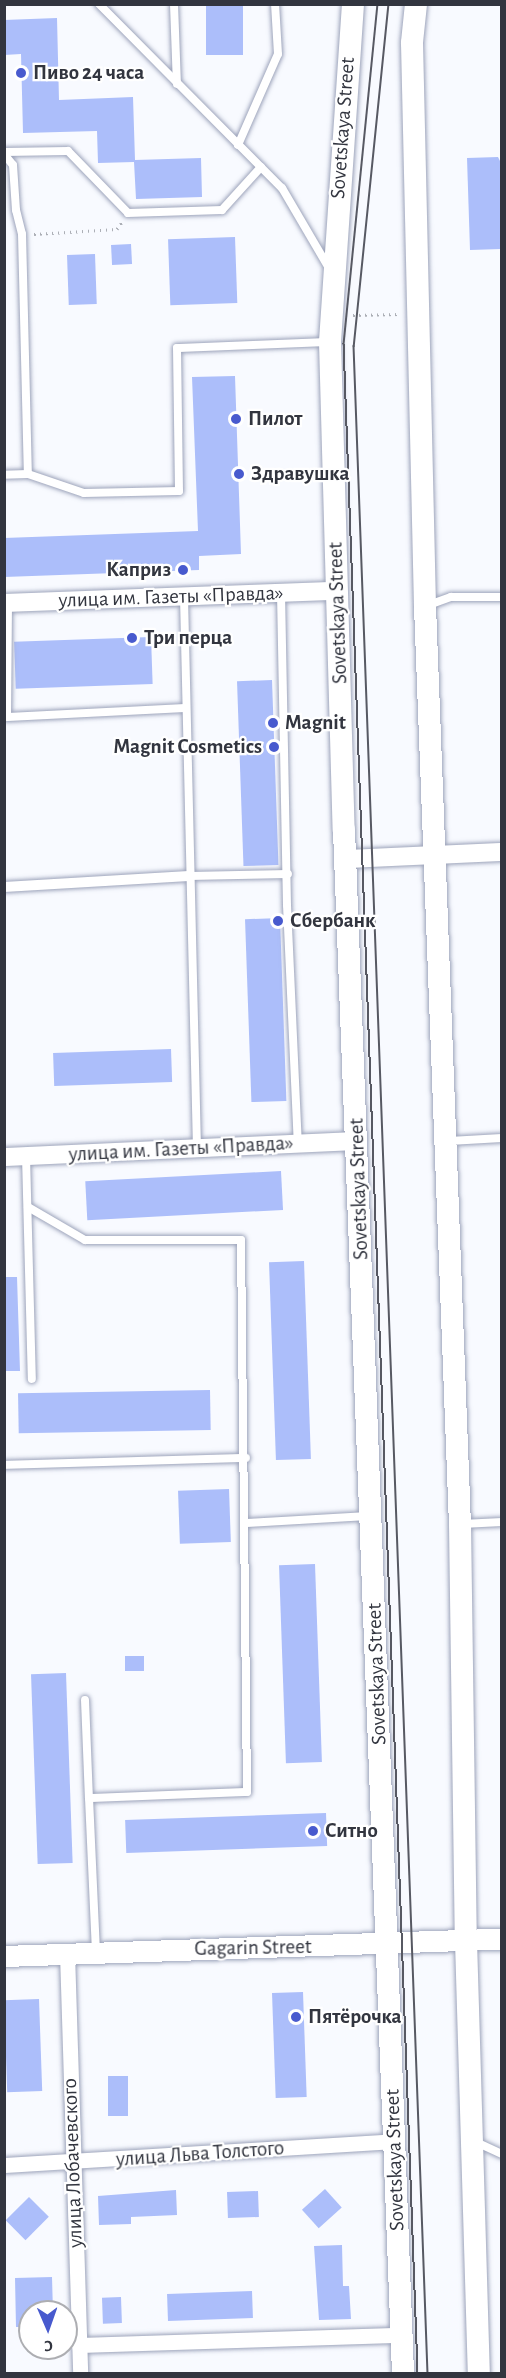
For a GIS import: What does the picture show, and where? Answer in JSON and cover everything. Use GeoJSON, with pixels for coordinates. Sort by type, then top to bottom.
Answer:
{"type":"FeatureCollection","features":[{"type":"Feature","properties":{"kind":"main road","name":"Sovetskaya Street"},"geometry":{"type":"LineString","coordinates":[[353,4],[330,342],[346,858],[403,2373]]}},
{"type":"Feature","properties":{"kind":"main road"},"geometry":{"type":"LineString","coordinates":[[416,4],[412,43],[424,606],[437,854],[445,1141],[460,1524],[466,1941],[479,2373]]}},
{"type":"Feature","properties":{"kind":"main road","name":"Gagarin Street"},"geometry":{"type":"LineString","coordinates":[[4,1956],[501,1939]]}},
{"type":"Feature","properties":{"kind":"street","name":"улица им. Газеты «Правда»"},"geometry":{"type":"LineString","coordinates":[[6,603],[337,591]]}},
{"type":"Feature","properties":{"kind":"street"},"geometry":{"type":"LineString","coordinates":[[346,858],[501,852]]}},
{"type":"Feature","properties":{"kind":"street"},"geometry":{"type":"LineString","coordinates":[[4,887],[189,876]]}},
{"type":"Feature","properties":{"kind":"street","name":"улица им. Газеты «Правда»"},"geometry":{"type":"LineString","coordinates":[[4,1157],[358,1141]]}},
{"type":"Feature","properties":{"kind":"street","name":"улица Лобачевского"},"geometry":{"type":"LineString","coordinates":[[68,1953],[80,2373]]}},
{"type":"Feature","properties":{"kind":"street","name":"улица Льва Толстого"},"geometry":{"type":"LineString","coordinates":[[4,2165],[74,2164],[395,2141]]}},
{"type":"Feature","properties":{"kind":"street"},"geometry":{"type":"LineString","coordinates":[[79,2345],[402,2335]]}},
{"type":"Feature","properties":{"kind":"lane"},"geometry":{"type":"LineString","coordinates":[[99,4],[282,188],[333,277]]}},
{"type":"Feature","properties":{"kind":"lane"},"geometry":{"type":"LineString","coordinates":[[174,4],[177,84]]}},
{"type":"Feature","properties":{"kind":"lane"},"geometry":{"type":"LineString","coordinates":[[238,145],[278,54],[275,4]]}},
{"type":"Feature","properties":{"kind":"lane"},"geometry":{"type":"LineString","coordinates":[[4,153],[68,151],[128,213],[222,210],[261,167]]}},
{"type":"Feature","properties":{"kind":"lane"},"geometry":{"type":"LineString","coordinates":[[4,153],[14,165],[13,211],[22,234],[28,474]]}},
{"type":"Feature","properties":{"kind":"lane"},"geometry":{"type":"LineString","coordinates":[[4,475],[28,474],[84,493],[179,491],[177,348],[330,342]]}},
{"type":"Feature","properties":{"kind":"lane"},"geometry":{"type":"LineString","coordinates":[[282,593],[288,874],[298,1143]]}},
{"type":"Feature","properties":{"kind":"lane"},"geometry":{"type":"LineString","coordinates":[[184,597],[197,1148]]}},
{"type":"Feature","properties":{"kind":"lane"},"geometry":{"type":"LineString","coordinates":[[424,606],[451,597],[501,597]]}},
{"type":"Feature","properties":{"kind":"lane"},"geometry":{"type":"LineString","coordinates":[[6,603],[7,717],[186,708]]}},
{"type":"Feature","properties":{"kind":"lane"},"geometry":{"type":"LineString","coordinates":[[189,876],[288,874]]}},
{"type":"Feature","properties":{"kind":"lane"},"geometry":{"type":"LineString","coordinates":[[445,1141],[501,1138]]}},
{"type":"Feature","properties":{"kind":"lane"},"geometry":{"type":"LineString","coordinates":[[26,1156],[32,1379]]}},
{"type":"Feature","properties":{"kind":"lane"},"geometry":{"type":"LineString","coordinates":[[28,1207],[85,1240],[241,1240],[247,1523],[247,1792],[89,1798]]}},
{"type":"Feature","properties":{"kind":"lane"},"geometry":{"type":"LineString","coordinates":[[4,1465],[246,1458]]}},
{"type":"Feature","properties":{"kind":"lane"},"geometry":{"type":"LineString","coordinates":[[247,1523],[370,1516]]}},
{"type":"Feature","properties":{"kind":"lane"},"geometry":{"type":"LineString","coordinates":[[460,1524],[501,1522]]}},
{"type":"Feature","properties":{"kind":"lane"},"geometry":{"type":"LineString","coordinates":[[85,1700],[96,1952]]}},
{"type":"Feature","properties":{"kind":"lane"},"geometry":{"type":"LineString","coordinates":[[471,2140],[501,2154]]}},
{"type":"Feature","properties":{"kind":"path"},"geometry":{"type":"LineString","coordinates":[[22,234],[117,229],[128,213]]}},
{"type":"Feature","properties":{"kind":"path"},"geometry":{"type":"LineString","coordinates":[[347,315],[405,314]]}},
{"type":"Feature","properties":{"kind":"building"},"geometry":{"type":"Polygon","coordinates":[[[206,4],[243,4],[243,55],[206,55],[206,4]]]}},
{"type":"Feature","properties":{"kind":"building"},"geometry":{"type":"Polygon","coordinates":[[[57,18],[59,100],[133,97],[135,160],[201,158],[202,197],[136,199],[134,162],[98,163],[97,131],[23,133],[21,54],[4,55],[4,20],[57,18]]]}},
{"type":"Feature","properties":{"kind":"building"},"geometry":{"type":"Polygon","coordinates":[[[498,157],[501,163],[501,249],[470,250],[467,158],[498,157]]]}},
{"type":"Feature","properties":{"kind":"building"},"geometry":{"type":"Polygon","coordinates":[[[235,237],[237,303],[170,305],[168,239],[235,237]]]}},
{"type":"Feature","properties":{"kind":"building"},"geometry":{"type":"Polygon","coordinates":[[[131,244],[132,264],[112,265],[111,245],[131,244]]]}},
{"type":"Feature","properties":{"kind":"building"},"geometry":{"type":"Polygon","coordinates":[[[95,254],[97,304],[69,305],[67,255],[95,254]]]}},
{"type":"Feature","properties":{"kind":"building"},"geometry":{"type":"Polygon","coordinates":[[[235,376],[241,554],[199,556],[199,570],[4,577],[4,538],[198,531],[192,377],[235,376]]]}},
{"type":"Feature","properties":{"kind":"building"},"geometry":{"type":"Polygon","coordinates":[[[151,637],[153,684],[16,689],[14,642],[151,637]]]}},
{"type":"Feature","properties":{"kind":"building"},"geometry":{"type":"Polygon","coordinates":[[[272,680],[278,865],[243,866],[237,681],[272,680]]]}},
{"type":"Feature","properties":{"kind":"building"},"geometry":{"type":"Polygon","coordinates":[[[280,918],[286,1101],[251,1102],[245,919],[280,918]]]}},
{"type":"Feature","properties":{"kind":"building"},"geometry":{"type":"Polygon","coordinates":[[[171,1049],[172,1082],[54,1086],[53,1053],[171,1049]]]}},
{"type":"Feature","properties":{"kind":"building"},"geometry":{"type":"Polygon","coordinates":[[[281,1171],[283,1210],[87,1220],[85,1181],[281,1171]]]}},
{"type":"Feature","properties":{"kind":"building"},"geometry":{"type":"Polygon","coordinates":[[[304,1261],[311,1459],[276,1460],[269,1262],[304,1261]]]}},
{"type":"Feature","properties":{"kind":"building"},"geometry":{"type":"Polygon","coordinates":[[[4,1277],[17,1277],[20,1371],[4,1371],[4,1277]]]}},
{"type":"Feature","properties":{"kind":"building"},"geometry":{"type":"Polygon","coordinates":[[[210,1390],[211,1430],[19,1433],[18,1393],[210,1390]]]}},
{"type":"Feature","properties":{"kind":"building"},"geometry":{"type":"Polygon","coordinates":[[[229,1489],[231,1542],[180,1544],[178,1491],[229,1489]]]}},
{"type":"Feature","properties":{"kind":"building"},"geometry":{"type":"Polygon","coordinates":[[[315,1564],[322,1762],[286,1763],[279,1565],[315,1564]]]}},
{"type":"Feature","properties":{"kind":"building"},"geometry":{"type":"Polygon","coordinates":[[[125,1656],[144,1656],[144,1671],[125,1671],[125,1656]]]}},
{"type":"Feature","properties":{"kind":"building"},"geometry":{"type":"Polygon","coordinates":[[[66,1673],[73,1863],[38,1864],[31,1674],[66,1673]]]}},
{"type":"Feature","properties":{"kind":"building"},"geometry":{"type":"Polygon","coordinates":[[[326,1813],[327,1846],[126,1853],[125,1820],[326,1813]]]}},
{"type":"Feature","properties":{"kind":"building"},"geometry":{"type":"Polygon","coordinates":[[[303,1992],[307,2097],[276,2098],[272,1993],[303,1992]]]}},
{"type":"Feature","properties":{"kind":"building"},"geometry":{"type":"Polygon","coordinates":[[[39,1999],[42,2091],[7,2092],[4,2000],[39,1999]]]}},
{"type":"Feature","properties":{"kind":"building"},"geometry":{"type":"Polygon","coordinates":[[[108,2076],[128,2076],[128,2116],[108,2116],[108,2076]]]}},
{"type":"Feature","properties":{"kind":"building"},"geometry":{"type":"Polygon","coordinates":[[[325,2189],[342,2208],[319,2228],[302,2210],[325,2189]]]}},
{"type":"Feature","properties":{"kind":"building"},"geometry":{"type":"Polygon","coordinates":[[[176,2190],[177,2215],[131,2217],[131,2224],[99,2225],[98,2196],[176,2190]]]}},
{"type":"Feature","properties":{"kind":"building"},"geometry":{"type":"Polygon","coordinates":[[[258,2191],[259,2217],[228,2218],[227,2192],[258,2191]]]}},
{"type":"Feature","properties":{"kind":"building"},"geometry":{"type":"Polygon","coordinates":[[[29,2197],[49,2217],[25,2240],[6,2220],[29,2197]]]}},
{"type":"Feature","properties":{"kind":"building"},"geometry":{"type":"Polygon","coordinates":[[[342,2245],[343,2286],[349,2286],[351,2319],[319,2320],[314,2246],[342,2245]]]}},
{"type":"Feature","properties":{"kind":"building"},"geometry":{"type":"Polygon","coordinates":[[[52,2277],[53,2300],[18,2300],[18,2327],[16,2327],[15,2278],[52,2277]]]}},
{"type":"Feature","properties":{"kind":"building"},"geometry":{"type":"Polygon","coordinates":[[[252,2291],[253,2318],[168,2321],[167,2294],[252,2291]]]}},
{"type":"Feature","properties":{"kind":"building"},"geometry":{"type":"Polygon","coordinates":[[[121,2297],[122,2323],[103,2324],[102,2298],[121,2297]]]}},
{"type":"Feature","properties":{"kind":"tram line"},"geometry":{"type":"LineString","coordinates":[[378,4],[344,344],[418,2374]]}},
{"type":"Feature","properties":{"kind":"tram line"},"geometry":{"type":"LineString","coordinates":[[389,4],[354,346],[428,2374]]}},
{"type":"Feature","properties":{"kind":"place","name":"Пиво 24 часа"},"geometry":{"type":"Point","coordinates":[21,73]}},
{"type":"Feature","properties":{"kind":"place","name":"Пилот"},"geometry":{"type":"Point","coordinates":[236,419]}},
{"type":"Feature","properties":{"kind":"place","name":"Здравушка"},"geometry":{"type":"Point","coordinates":[239,474]}},
{"type":"Feature","properties":{"kind":"place","name":"Каприз"},"geometry":{"type":"Point","coordinates":[183,570]}},
{"type":"Feature","properties":{"kind":"place","name":"Три перца"},"geometry":{"type":"Point","coordinates":[132,638]}},
{"type":"Feature","properties":{"kind":"place","name":"Magnit"},"geometry":{"type":"Point","coordinates":[273,723]}},
{"type":"Feature","properties":{"kind":"place","name":"Magnit Cosmetics"},"geometry":{"type":"Point","coordinates":[274,747]}},
{"type":"Feature","properties":{"kind":"place","name":"Сбербанк"},"geometry":{"type":"Point","coordinates":[278,921]}},
{"type":"Feature","properties":{"kind":"place","name":"Ситно"},"geometry":{"type":"Point","coordinates":[313,1831]}},
{"type":"Feature","properties":{"kind":"place","name":"Пятёрочка"},"geometry":{"type":"Point","coordinates":[296,2017]}}]}
